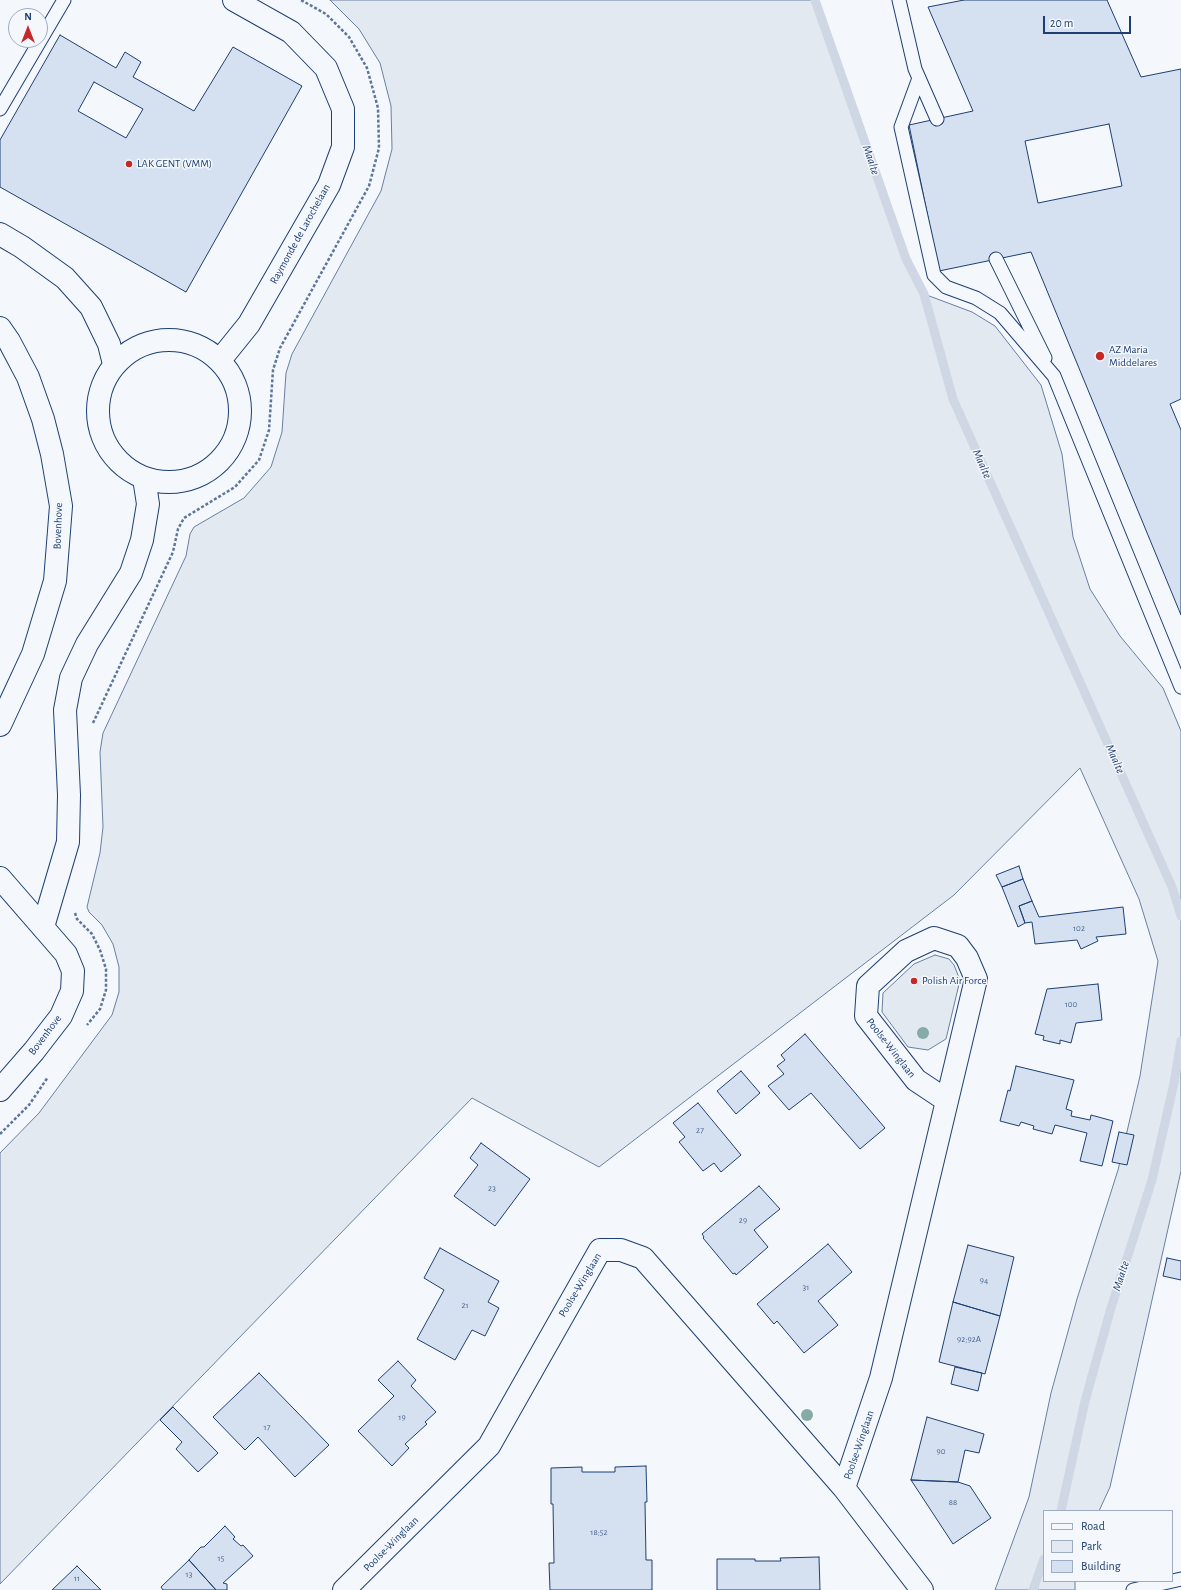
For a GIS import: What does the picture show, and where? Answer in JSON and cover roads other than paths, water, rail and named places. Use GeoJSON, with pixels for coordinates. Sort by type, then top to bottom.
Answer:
{"type":"FeatureCollection","features":[{"type":"Feature","properties":{"kind":"street","name":"Raymonde de Larochelaan"},"geometry":{"type":"LineString","coordinates":[[220,360],[249,324],[329,185],[343,147],[343,109],[326,68],[291,32],[234,0]]}},
{"type":"Feature","properties":{"kind":"street"},"geometry":{"type":"LineString","coordinates":[[0,234],[22,247],[65,278],[91,307],[109,344],[114,364]]}},
{"type":"Feature","properties":{"kind":"street","name":"Bovenhove"},"geometry":{"type":"LineString","coordinates":[[0,328],[9,341],[28,377],[43,419],[52,454],[61,506],[56,581],[33,654],[0,725]]}},
{"type":"Feature","properties":{"kind":"street"},"geometry":{"type":"LineString","coordinates":[[178,340],[200,347],[220,360],[234,380],[240,403],[239,428],[229,450],[213,468],[191,479],[167,482],[144,478],[124,466],[108,450],[99,428],[97,406],[102,384],[114,364],[133,349],[154,341],[178,340]]}},
{"type":"Feature","properties":{"kind":"street"},"geometry":{"type":"LineString","coordinates":[[43,927],[68,842],[69,795],[65,710],[71,678],[87,644],[131,573],[142,540],[148,504],[144,478]]}},
{"type":"Feature","properties":{"kind":"street","name":"Bovenhove"},"geometry":{"type":"LineString","coordinates":[[0,878],[66,954],[73,971],[72,991],[61,1016],[34,1051],[0,1090]]}},
{"type":"Feature","properties":{"kind":"street","name":"Poolse-Winglaan"},"geometry":{"type":"LineString","coordinates":[[844,1488],[881,1378],[976,978],[967,958],[958,946],[934,938],[906,951],[868,986],[866,1016],[916,1080],[946,1100]]}},
{"type":"Feature","properties":{"kind":"street","name":"Poolse-Winglaan"},"geometry":{"type":"LineString","coordinates":[[344,1590],[489,1446],[600,1250],[621,1250],[643,1258],[844,1488],[922,1590]]}},
{"type":"Feature","properties":{"kind":"lane"},"geometry":{"type":"LineString","coordinates":[[0,109],[64,0]]}},
{"type":"Feature","properties":{"kind":"lane"},"geometry":{"type":"LineString","coordinates":[[899,0],[915,68],[936,119]]}},
{"type":"Feature","properties":{"kind":"lane"},"geometry":{"type":"LineString","coordinates":[[919,78],[901,128],[934,275],[946,287],[976,298],[1000,313],[1054,376]]}},
{"type":"Feature","properties":{"kind":"lane"},"geometry":{"type":"LineString","coordinates":[[996,260],[1054,376],[1181,687]]}},
{"type":"Feature","properties":{"kind":"lane"},"geometry":{"type":"LineString","coordinates":[[1133,1590],[1168,1582]]}},
{"type":"Feature","properties":{"kind":"waterway","name":"Maalte"},"geometry":{"type":"LineString","coordinates":[[815,0],[906,259],[924,294],[953,399],[1172,887],[1181,916]]}},
{"type":"Feature","properties":{"kind":"waterway","name":"Maalte"},"geometry":{"type":"LineString","coordinates":[[1061,1510],[1085,1401],[1111,1308],[1152,1180],[1174,1083],[1181,1041]]}},
{"type":"Feature","properties":{"kind":"waterway","name":"Maalte"},"geometry":{"type":"LineString","coordinates":[[1033,1590],[1043,1562]]}},
{"type":"Feature","properties":{"kind":"place","name":"LAK GENT (VMM)"},"geometry":{"type":"Point","coordinates":[129,164]}},
{"type":"Feature","properties":{"kind":"place","name":"AZ Maria Middelares"},"geometry":{"type":"Point","coordinates":[1100,356]}},
{"type":"Feature","properties":{"kind":"place","name":"Polish Air Force"},"geometry":{"type":"Point","coordinates":[914,981]}}]}
